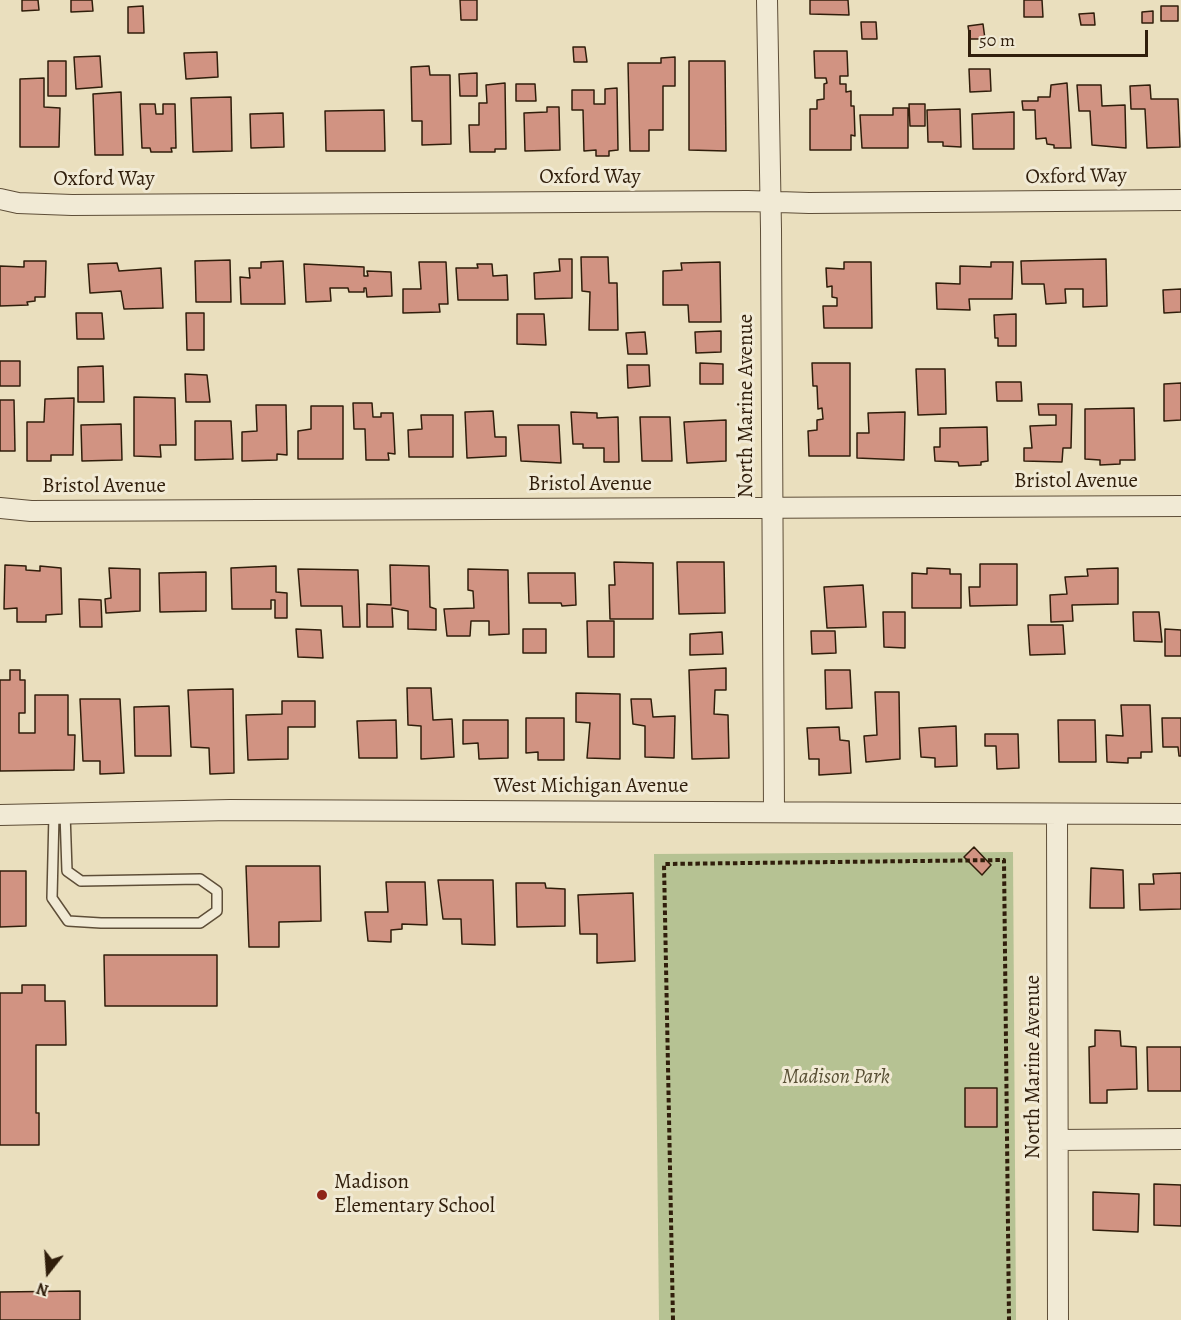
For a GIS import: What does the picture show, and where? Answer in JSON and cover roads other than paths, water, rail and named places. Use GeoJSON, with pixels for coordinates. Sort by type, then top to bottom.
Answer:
{"type":"FeatureCollection","features":[{"type":"Feature","properties":{"kind":"street","name":"North Marine Avenue"},"geometry":{"type":"LineString","coordinates":[[767,0],[774,811]]}},
{"type":"Feature","properties":{"kind":"street","name":"Oxford Way"},"geometry":{"type":"LineString","coordinates":[[0,199],[18,203],[72,205],[1181,200]]}},
{"type":"Feature","properties":{"kind":"street","name":"Bristol Avenue"},"geometry":{"type":"LineString","coordinates":[[0,508],[31,511],[1181,506]]}},
{"type":"Feature","properties":{"kind":"street","name":"West Michigan Avenue"},"geometry":{"type":"LineString","coordinates":[[0,815],[230,810],[1181,814]]}},
{"type":"Feature","properties":{"kind":"street","name":"North Marine Avenue"},"geometry":{"type":"LineString","coordinates":[[1057,814],[1058,1320]]}},
{"type":"Feature","properties":{"kind":"street"},"geometry":{"type":"LineString","coordinates":[[1058,1140],[1181,1139]]}},
{"type":"Feature","properties":{"kind":"lane"},"geometry":{"type":"LineString","coordinates":[[59,813],[67,871],[81,881],[200,879],[217,891],[217,912],[200,923],[68,921],[52,898],[59,813]]}},
{"type":"Feature","properties":{"kind":"place","name":"Madison Elementary School"},"geometry":{"type":"Point","coordinates":[322,1195]}},
{"type":"Feature","properties":{"kind":"park label","name":"Madison Park"},"geometry":{"type":"Point","coordinates":[836,1078]}}]}
